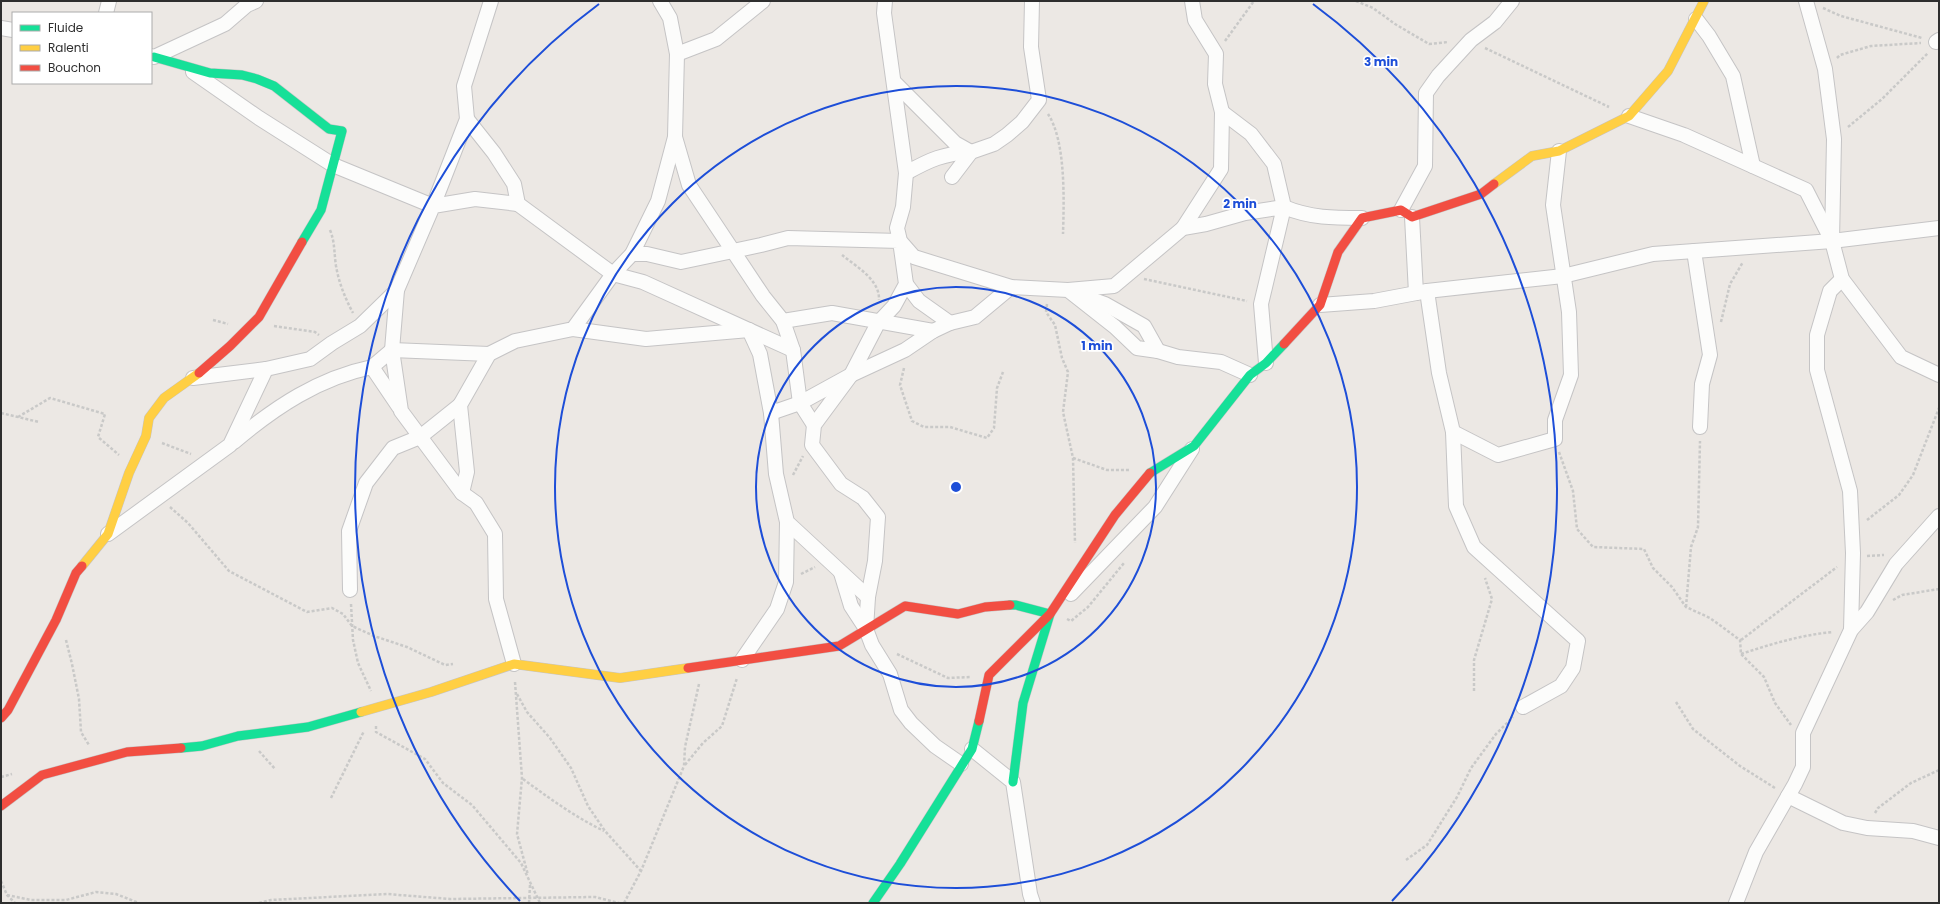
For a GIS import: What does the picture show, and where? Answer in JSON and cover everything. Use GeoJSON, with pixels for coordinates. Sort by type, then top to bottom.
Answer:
{"type":"FeatureCollection","features":[{"type":"Feature","properties":{"kind":"street"},"geometry":{"type":"LineString","coordinates":[[106,12],[109,1]]}},
{"type":"Feature","properties":{"kind":"street"},"geometry":{"type":"LineString","coordinates":[[153,56],[226,24],[247,5],[256,1]]}},
{"type":"Feature","properties":{"kind":"street"},"geometry":{"type":"LineString","coordinates":[[401,411],[392,350],[396,290],[433,206],[467,119],[464,86],[491,1]]}},
{"type":"Feature","properties":{"kind":"street"},"geometry":{"type":"LineString","coordinates":[[573,329],[614,274],[632,254],[658,201],[675,137],[677,54],[670,18],[660,1]]}},
{"type":"Feature","properties":{"kind":"street"},"geometry":{"type":"LineString","coordinates":[[677,54],[716,39],[763,1]]}},
{"type":"Feature","properties":{"kind":"street"},"geometry":{"type":"LineString","coordinates":[[884,1],[884,13],[906,173],[903,207],[897,228],[906,284],[918,301],[950,323]]}},
{"type":"Feature","properties":{"kind":"street"},"geometry":{"type":"LineString","coordinates":[[906,173],[924,162],[948,153],[971,152],[994,144],[1022,122],[1039,100],[1031,47],[1032,1]]}},
{"type":"Feature","properties":{"kind":"street"},"geometry":{"type":"LineString","coordinates":[[632,254],[647,254],[681,262],[788,238],[900,241],[914,257],[1011,287],[1063,290],[1114,286],[1183,228],[1221,169],[1222,112],[1215,84],[1216,54],[1195,20],[1192,1]]}},
{"type":"Feature","properties":{"kind":"street"},"geometry":{"type":"LineString","coordinates":[[1512,1],[1495,22],[1471,40],[1438,76],[1426,93],[1425,166],[1406,213],[1421,292],[1453,432],[1456,506],[1474,547],[1578,641],[1573,668],[1561,686],[1523,707]]}},
{"type":"Feature","properties":{"kind":"street"},"geometry":{"type":"LineString","coordinates":[[1183,228],[1206,224],[1244,213],[1284,206],[1298,212],[1327,218],[1362,218],[1406,213],[1481,194],[1532,156],[1559,151],[1629,116],[1668,72],[1704,1]]}},
{"type":"Feature","properties":{"kind":"street"},"geometry":{"type":"LineString","coordinates":[[1806,1],[1825,69],[1834,139],[1832,241]]}},
{"type":"Feature","properties":{"kind":"street"},"geometry":{"type":"LineString","coordinates":[[1696,19],[1709,36],[1733,76],[1752,166]]}},
{"type":"Feature","properties":{"kind":"street"},"geometry":{"type":"LineString","coordinates":[[1,28],[12,30]]}},
{"type":"Feature","properties":{"kind":"street"},"geometry":{"type":"LineString","coordinates":[[108,534],[128,473],[132,468],[146,436],[149,418],[164,398],[193,378],[230,346],[259,316],[321,210],[342,131],[329,129],[292,98],[274,86],[257,79],[242,75],[210,73],[153,56]]}},
{"type":"Feature","properties":{"kind":"street"},"geometry":{"type":"LineString","coordinates":[[183,65],[259,118],[333,165],[433,206],[475,199],[518,204],[614,274],[644,282],[793,350]]}},
{"type":"Feature","properties":{"kind":"street"},"geometry":{"type":"LineString","coordinates":[[894,82],[955,143],[971,152]]}},
{"type":"Feature","properties":{"kind":"street"},"geometry":{"type":"LineString","coordinates":[[1222,112],[1251,134],[1274,164],[1284,206],[1261,304],[1266,363]]}},
{"type":"Feature","properties":{"kind":"street"},"geometry":{"type":"LineString","coordinates":[[1629,116],[1684,135],[1806,190],[1832,241],[1842,279],[1901,357],[1939,375]]}},
{"type":"Feature","properties":{"kind":"street"},"geometry":{"type":"LineString","coordinates":[[467,119],[494,153],[514,184],[518,204]]}},
{"type":"Feature","properties":{"kind":"street"},"geometry":{"type":"LineString","coordinates":[[675,137],[689,185],[734,250],[762,296],[784,321],[793,350],[800,403],[814,425]]}},
{"type":"Feature","properties":{"kind":"street"},"geometry":{"type":"LineString","coordinates":[[1453,432],[1498,455],[1555,439],[1555,420],[1571,375],[1569,312],[1553,205],[1559,151]]}},
{"type":"Feature","properties":{"kind":"street"},"geometry":{"type":"LineString","coordinates":[[952,177],[971,152]]}},
{"type":"Feature","properties":{"kind":"street"},"geometry":{"type":"LineString","coordinates":[[873,903],[900,864],[961,764],[972,749],[989,675],[1155,507],[1194,446],[1250,375],[1266,363],[1320,305],[1338,252],[1362,218]]}},
{"type":"Feature","properties":{"kind":"street"},"geometry":{"type":"LineString","coordinates":[[1320,305],[1374,301],[1421,292],[1563,276],[1653,254],[1832,241],[1939,228]]}},
{"type":"Feature","properties":{"kind":"street"},"geometry":{"type":"LineString","coordinates":[[1694,251],[1710,355],[1702,384],[1700,427]]}},
{"type":"Feature","properties":{"kind":"street"},"geometry":{"type":"LineString","coordinates":[[1842,279],[1830,291],[1817,334],[1817,370],[1850,491],[1853,553],[1851,630]]}},
{"type":"Feature","properties":{"kind":"street"},"geometry":{"type":"LineString","coordinates":[[866,629],[868,597],[875,561],[878,517],[863,498],[841,484],[812,445],[814,425],[851,375],[878,323],[894,306],[906,284]]}},
{"type":"Feature","properties":{"kind":"street"},"geometry":{"type":"LineString","coordinates":[[771,414],[800,403],[851,375],[905,350],[933,331],[950,323],[976,317],[1011,287]]}},
{"type":"Feature","properties":{"kind":"street"},"geometry":{"type":"LineString","coordinates":[[193,378],[266,369],[310,359],[332,343],[360,326],[396,290]]}},
{"type":"Feature","properties":{"kind":"street"},"geometry":{"type":"LineString","coordinates":[[1063,290],[1115,327],[1137,348],[1158,351],[1178,357],[1221,362],[1250,375]]}},
{"type":"Feature","properties":{"kind":"street"},"geometry":{"type":"LineString","coordinates":[[1063,290],[1105,304],[1144,326],[1158,351]]}},
{"type":"Feature","properties":{"kind":"street"},"geometry":{"type":"LineString","coordinates":[[784,321],[832,313],[878,323],[933,331]]}},
{"type":"Feature","properties":{"kind":"street"},"geometry":{"type":"LineString","coordinates":[[1,718],[8,710],[58,615],[76,573],[108,534],[208,462],[259,420],[308,389],[347,372],[372,367],[392,350],[489,354],[515,341],[573,329],[646,339],[749,330]]}},
{"type":"Feature","properties":{"kind":"street"},"geometry":{"type":"LineString","coordinates":[[742,660],[777,609],[786,582],[788,522],[776,474],[771,414],[760,354],[749,330]]}},
{"type":"Feature","properties":{"kind":"street"},"geometry":{"type":"LineString","coordinates":[[350,590],[350,531],[366,483],[393,448],[420,436],[460,405],[489,354]]}},
{"type":"Feature","properties":{"kind":"street"},"geometry":{"type":"LineString","coordinates":[[372,367],[401,411],[462,493],[476,503],[495,534],[496,599],[514,664]]}},
{"type":"Feature","properties":{"kind":"street"},"geometry":{"type":"LineString","coordinates":[[230,445],[266,369]]}},
{"type":"Feature","properties":{"kind":"street"},"geometry":{"type":"LineString","coordinates":[[460,405],[467,472],[462,493]]}},
{"type":"Feature","properties":{"kind":"street"},"geometry":{"type":"LineString","coordinates":[[1033,903],[1030,894],[1013,782],[1023,703],[1050,614],[1115,515],[1153,470],[1194,446]]}},
{"type":"Feature","properties":{"kind":"street"},"geometry":{"type":"LineString","coordinates":[[1736,903],[1756,852],[1803,767],[1803,733],[1851,630],[1867,612],[1896,564],[1939,516]]}},
{"type":"Feature","properties":{"kind":"street"},"geometry":{"type":"LineString","coordinates":[[788,522],[868,597]]}},
{"type":"Feature","properties":{"kind":"street"},"geometry":{"type":"LineString","coordinates":[[840,571],[851,606],[866,629],[872,645],[890,674],[901,710],[911,723],[935,746],[961,764]]}},
{"type":"Feature","properties":{"kind":"street"},"geometry":{"type":"LineString","coordinates":[[1,806],[42,775],[128,752],[202,746],[238,736],[308,727],[374,709],[514,664],[620,678],[839,646],[906,606],[958,614],[985,607],[1016,605],[1050,614]]}},
{"type":"Feature","properties":{"kind":"street"},"geometry":{"type":"LineString","coordinates":[[972,749],[1013,782]]}},
{"type":"Feature","properties":{"kind":"street"},"geometry":{"type":"LineString","coordinates":[[1788,796],[1843,823],[1866,828],[1913,831],[1939,838]]}},
{"type":"Feature","properties":{"kind":"path"},"geometry":{"type":"LineString","coordinates":[[1216,54],[1254,1]]}},
{"type":"Feature","properties":{"kind":"path"},"geometry":{"type":"LineString","coordinates":[[1356,1],[1373,8],[1395,24],[1429,44],[1471,40],[1629,116]]}},
{"type":"Feature","properties":{"kind":"path"},"geometry":{"type":"LineString","coordinates":[[1821,7],[1841,16],[1937,41]]}},
{"type":"Feature","properties":{"kind":"path"},"geometry":{"type":"LineString","coordinates":[[1825,69],[1840,55],[1870,46],[1937,41]]}},
{"type":"Feature","properties":{"kind":"path"},"geometry":{"type":"LineString","coordinates":[[1834,139],[1899,83],[1927,55],[1937,41]]}},
{"type":"Feature","properties":{"kind":"path"},"geometry":{"type":"LineString","coordinates":[[1039,100],[1056,125],[1064,187],[1063,234]]}},
{"type":"Feature","properties":{"kind":"path"},"geometry":{"type":"LineString","coordinates":[[321,210],[334,241],[336,266],[343,294],[360,326]]}},
{"type":"Feature","properties":{"kind":"path"},"geometry":{"type":"LineString","coordinates":[[1719,328],[1730,284],[1751,247]]}},
{"type":"Feature","properties":{"kind":"path"},"geometry":{"type":"LineString","coordinates":[[840,254],[869,276],[880,291],[878,323]]}},
{"type":"Feature","properties":{"kind":"path"},"geometry":{"type":"LineString","coordinates":[[1114,286],[1144,279],[1261,304]]}},
{"type":"Feature","properties":{"kind":"path"},"geometry":{"type":"LineString","coordinates":[[1063,290],[1048,296],[1046,312],[1055,325],[1062,358],[1068,372],[1063,412],[1073,458],[1075,545]]}},
{"type":"Feature","properties":{"kind":"path"},"geometry":{"type":"LineString","coordinates":[[905,350],[906,358],[900,385],[912,421],[924,427],[950,427],[987,438],[994,428],[997,388],[1003,372]]}},
{"type":"Feature","properties":{"kind":"path"},"geometry":{"type":"LineString","coordinates":[[18,417],[50,398],[105,414],[98,437],[132,468]]}},
{"type":"Feature","properties":{"kind":"path"},"geometry":{"type":"LineString","coordinates":[[1,413],[39,422]]}},
{"type":"Feature","properties":{"kind":"path"},"geometry":{"type":"LineString","coordinates":[[1686,607],[1691,547],[1698,527],[1700,427]]}},
{"type":"Feature","properties":{"kind":"path"},"geometry":{"type":"LineString","coordinates":[[146,436],[208,462]]}},
{"type":"Feature","properties":{"kind":"path"},"geometry":{"type":"LineString","coordinates":[[1555,439],[1573,491],[1577,529],[1593,547],[1644,548],[1652,568],[1672,587],[1686,607],[1710,618],[1740,640],[1741,654],[1764,676],[1774,703],[1790,724],[1803,733]]}},
{"type":"Feature","properties":{"kind":"path"},"geometry":{"type":"LineString","coordinates":[[781,497],[802,457],[812,445]]}},
{"type":"Feature","properties":{"kind":"path"},"geometry":{"type":"LineString","coordinates":[[1073,458],[1107,470],[1153,470]]}},
{"type":"Feature","properties":{"kind":"path"},"geometry":{"type":"LineString","coordinates":[[160,497],[188,524],[229,571],[307,612],[332,608],[343,614],[352,626],[374,636],[407,647],[445,665],[459,664]]}},
{"type":"Feature","properties":{"kind":"path"},"geometry":{"type":"LineString","coordinates":[[1853,553],[1865,556],[1906,553]]}},
{"type":"Feature","properties":{"kind":"path"},"geometry":{"type":"LineString","coordinates":[[786,582],[826,559]]}},
{"type":"Feature","properties":{"kind":"path"},"geometry":{"type":"LineString","coordinates":[[1474,691],[1474,660],[1492,599],[1482,571]]}},
{"type":"Feature","properties":{"kind":"path"},"geometry":{"type":"LineString","coordinates":[[1891,601],[1902,595],[1939,589]]}},
{"type":"Feature","properties":{"kind":"path"},"geometry":{"type":"LineString","coordinates":[[350,590],[352,626],[358,663],[371,688],[376,732],[425,759],[442,783],[472,805],[521,862],[540,903]]}},
{"type":"Feature","properties":{"kind":"path"},"geometry":{"type":"LineString","coordinates":[[58,615],[72,664],[79,699],[81,732],[98,761]]}},
{"type":"Feature","properties":{"kind":"path"},"geometry":{"type":"LineString","coordinates":[[1741,654],[1774,643],[1811,634],[1851,630]]}},
{"type":"Feature","properties":{"kind":"path"},"geometry":{"type":"LineString","coordinates":[[872,645],[906,658],[948,678],[989,675]]}},
{"type":"Feature","properties":{"kind":"path"},"geometry":{"type":"LineString","coordinates":[[624,903],[641,871],[684,766],[703,743],[722,726],[742,660]]}},
{"type":"Feature","properties":{"kind":"path"},"geometry":{"type":"LineString","coordinates":[[514,664],[522,778],[516,834],[530,883],[529,903]]}},
{"type":"Feature","properties":{"kind":"path"},"geometry":{"type":"LineString","coordinates":[[684,766],[685,747],[703,666]]}},
{"type":"Feature","properties":{"kind":"path"},"geometry":{"type":"LineString","coordinates":[[516,692],[527,712],[550,738],[571,768],[588,806],[605,831],[641,871]]}},
{"type":"Feature","properties":{"kind":"path"},"geometry":{"type":"LineString","coordinates":[[1676,702],[1693,729],[1740,766],[1788,796]]}},
{"type":"Feature","properties":{"kind":"path"},"geometry":{"type":"LineString","coordinates":[[1406,860],[1427,845],[1457,797],[1471,768],[1496,734],[1523,707]]}},
{"type":"Feature","properties":{"kind":"path"},"geometry":{"type":"LineString","coordinates":[[331,798],[374,709]]}},
{"type":"Feature","properties":{"kind":"path"},"geometry":{"type":"LineString","coordinates":[[1866,828],[1878,808],[1911,784],[1939,770]]}},
{"type":"Feature","properties":{"kind":"path"},"geometry":{"type":"LineString","coordinates":[[522,778],[552,801],[587,823],[605,831]]}},
{"type":"Feature","properties":{"kind":"path"},"geometry":{"type":"LineString","coordinates":[[1,881],[7,895],[15,903]]}},
{"type":"Feature","properties":{"kind":"path"},"geometry":{"type":"LineString","coordinates":[[7,895],[31,900],[66,900],[96,892],[116,894],[139,903]]}},
{"type":"Feature","properties":{"kind":"path"},"geometry":{"type":"LineString","coordinates":[[259,903],[272,900],[387,894],[450,899],[594,897],[619,903]]}},
{"type":"Feature","properties":{"kind":"traffic: fast"},"geometry":{"type":"LineString","coordinates":[[154,57],[210,73],[242,75],[257,79],[274,86],[329,129],[342,131],[321,210],[302,242]]}},
{"type":"Feature","properties":{"kind":"traffic: fast"},"geometry":{"type":"LineString","coordinates":[[1150,473],[1194,446],[1250,375],[1266,363],[1284,344]]}},
{"type":"Feature","properties":{"kind":"traffic: fast"},"geometry":{"type":"LineString","coordinates":[[1010,605],[1016,605],[1050,614],[1023,703],[1013,782]]}},
{"type":"Feature","properties":{"kind":"traffic: fast"},"geometry":{"type":"LineString","coordinates":[[181,748],[202,746],[238,736],[308,727],[361,712]]}},
{"type":"Feature","properties":{"kind":"traffic: fast"},"geometry":{"type":"LineString","coordinates":[[873,903],[900,864],[972,749],[979,721]]}},
{"type":"Feature","properties":{"kind":"traffic: slow"},"geometry":{"type":"LineString","coordinates":[[1494,184],[1532,156],[1559,151],[1629,116],[1668,71],[1704,1]]}},
{"type":"Feature","properties":{"kind":"traffic: slow"},"geometry":{"type":"LineString","coordinates":[[82,566],[108,534],[129,473],[146,436],[149,418],[164,398],[199,373]]}},
{"type":"Feature","properties":{"kind":"traffic: slow"},"geometry":{"type":"LineString","coordinates":[[361,712],[431,692],[514,664],[620,678],[688,668]]}},
{"type":"Feature","properties":{"kind":"traffic: jam"},"geometry":{"type":"LineString","coordinates":[[1284,344],[1320,305],[1338,252],[1362,218],[1401,210],[1412,217],[1481,194],[1494,184]]}},
{"type":"Feature","properties":{"kind":"traffic: jam"},"geometry":{"type":"LineString","coordinates":[[199,373],[230,346],[259,317],[302,242]]}},
{"type":"Feature","properties":{"kind":"traffic: jam"},"geometry":{"type":"LineString","coordinates":[[979,721],[989,675],[1050,614],[1115,515],[1150,473]]}},
{"type":"Feature","properties":{"kind":"traffic: jam"},"geometry":{"type":"LineString","coordinates":[[1,718],[8,710],[56,620],[76,573],[82,566]]}},
{"type":"Feature","properties":{"kind":"traffic: jam"},"geometry":{"type":"LineString","coordinates":[[688,668],[839,646],[905,606],[958,614],[985,607],[1010,605]]}},
{"type":"Feature","properties":{"kind":"traffic: jam"},"geometry":{"type":"LineString","coordinates":[[1,806],[42,775],[127,752],[181,748]]}}]}
